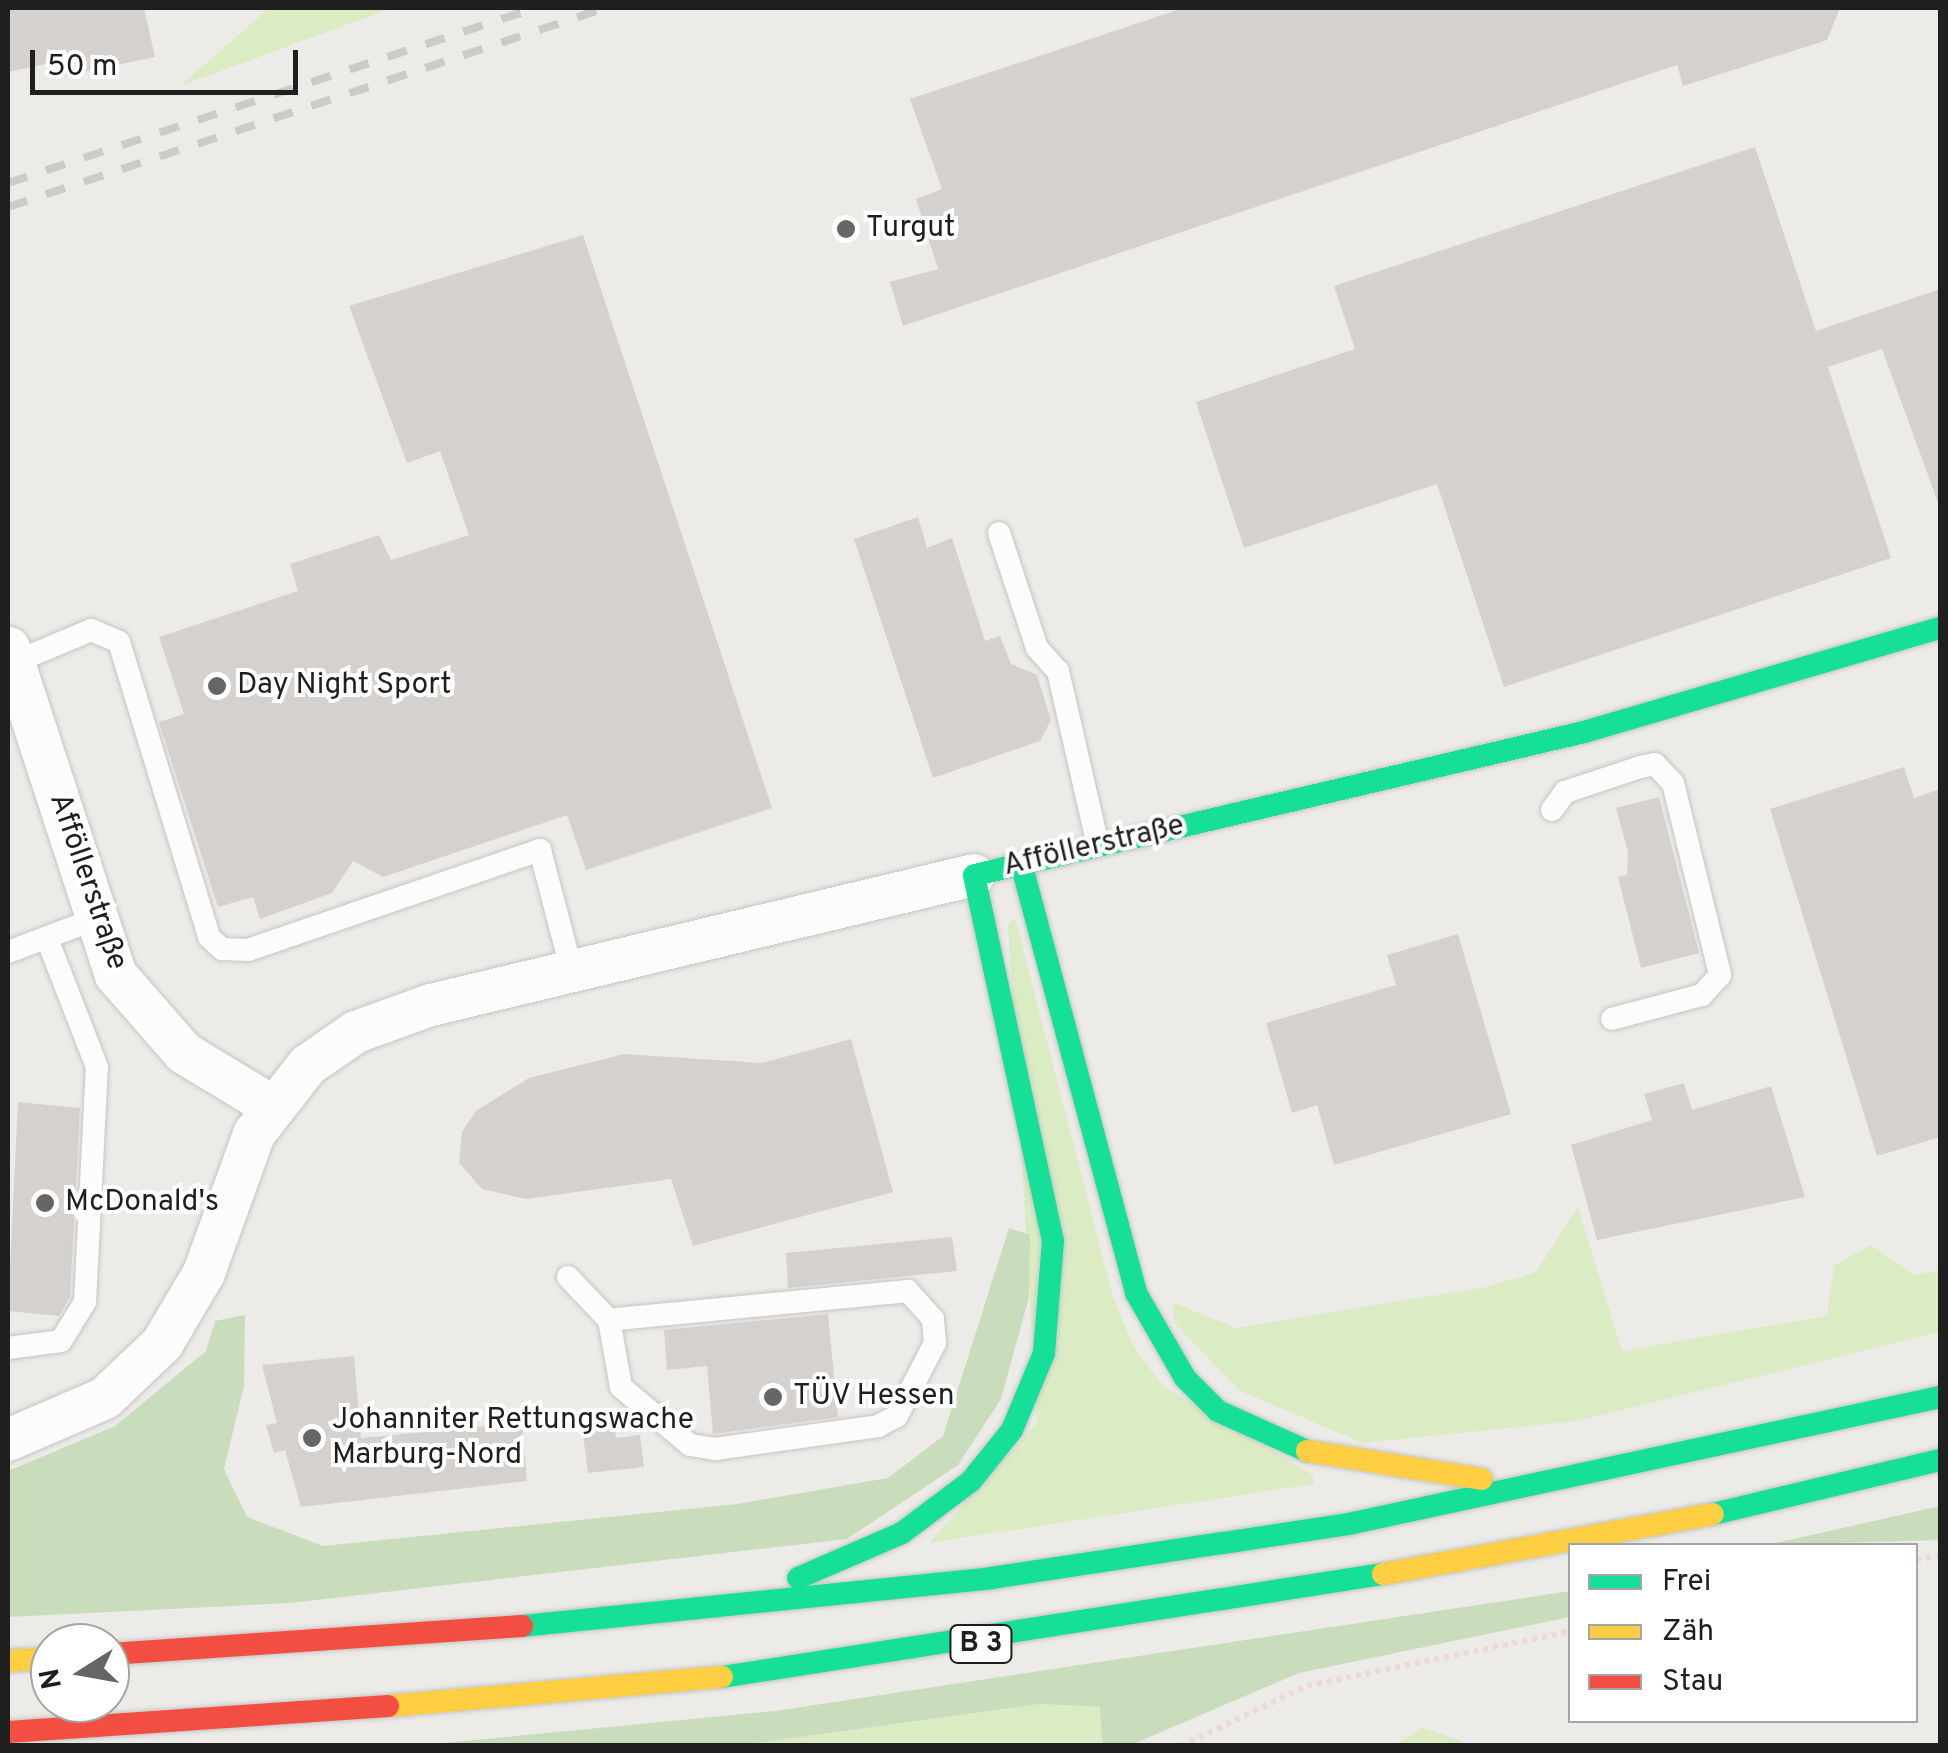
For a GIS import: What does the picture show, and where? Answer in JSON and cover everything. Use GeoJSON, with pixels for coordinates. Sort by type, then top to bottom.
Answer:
{"type":"FeatureCollection","features":[{"type":"Feature","properties":{"kind":"main road","name":"Afföllerstraße"},"geometry":{"type":"LineString","coordinates":[[974,875],[1584,732],[1940,628]]}},
{"type":"Feature","properties":{"kind":"main road"},"geometry":{"type":"LineString","coordinates":[[1021,864],[1136,1292],[1185,1378],[1242,1426],[1306,1452],[1524,1484]]}},
{"type":"Feature","properties":{"kind":"main road"},"geometry":{"type":"LineString","coordinates":[[714,1609],[902,1534],[970,1481],[1033,1391],[1051,1315],[1054,1241],[974,875]]}},
{"type":"Feature","properties":{"kind":"main road","name":"B 3"},"geometry":{"type":"LineString","coordinates":[[130,1653],[714,1609],[1353,1523],[1940,1398]]}},
{"type":"Feature","properties":{"kind":"main road","name":"B 3"},"geometry":{"type":"LineString","coordinates":[[8,1732],[616,1691],[972,1646],[1660,1526],[1940,1460]]}},
{"type":"Feature","properties":{"kind":"street","name":"Afföllerstraße"},"geometry":{"type":"LineString","coordinates":[[10,652],[116,974],[142,1013],[204,1068],[273,1107]]}},
{"type":"Feature","properties":{"kind":"street","name":"Afföllerstraße"},"geometry":{"type":"LineString","coordinates":[[8,1440],[105,1398],[162,1344],[204,1273],[236,1171],[273,1107],[333,1046],[393,1015],[974,875]]}},
{"type":"Feature","properties":{"kind":"lane"},"geometry":{"type":"LineString","coordinates":[[999,533],[1037,648],[1058,671],[1098,845]]}},
{"type":"Feature","properties":{"kind":"lane"},"geometry":{"type":"LineString","coordinates":[[10,652],[91,630],[119,642],[209,936],[222,949],[248,950],[540,850],[572,972]]}},
{"type":"Feature","properties":{"kind":"lane"},"geometry":{"type":"LineString","coordinates":[[1552,810],[1565,792],[1640,767],[1655,764],[1673,783],[1720,975],[1702,995],[1612,1019]]}},
{"type":"Feature","properties":{"kind":"lane"},"geometry":{"type":"LineString","coordinates":[[8,952],[98,918]]}},
{"type":"Feature","properties":{"kind":"lane"},"geometry":{"type":"LineString","coordinates":[[8,1348],[61,1341],[85,1302],[97,1067],[47,939]]}},
{"type":"Feature","properties":{"kind":"lane"},"geometry":{"type":"LineString","coordinates":[[568,1277],[609,1320],[622,1386],[680,1438],[714,1449],[851,1434],[897,1416],[935,1343],[922,1300],[908,1291],[609,1320]]}},
{"type":"Feature","properties":{"kind":"path"},"geometry":{"type":"LineString","coordinates":[[1181,1746],[1306,1686],[1568,1632]]}},
{"type":"Feature","properties":{"kind":"green space"},"geometry":{"type":"Polygon","coordinates":[[[269,8],[392,8],[180,86],[269,8]]]}},
{"type":"Feature","properties":{"kind":"green space"},"geometry":{"type":"Polygon","coordinates":[[[1015,917],[1113,1297],[1134,1347],[1162,1385],[1313,1475],[1314,1484],[929,1543],[1037,1423],[1008,925],[1015,917]]]}},
{"type":"Feature","properties":{"kind":"green space"},"geometry":{"type":"Polygon","coordinates":[[[1578,1207],[1622,1351],[1827,1316],[1834,1265],[1871,1245],[1915,1275],[1940,1270],[1940,1332],[1577,1421],[1363,1443],[1240,1391],[1175,1324],[1172,1302],[1236,1328],[1486,1287],[1536,1272],[1578,1207]]]}},
{"type":"Feature","properties":{"kind":"green space"},"geometry":{"type":"Polygon","coordinates":[[[1009,1228],[1030,1235],[1029,1297],[1001,1399],[958,1465],[847,1539],[290,1603],[8,1617],[8,1471],[115,1426],[206,1351],[215,1321],[245,1315],[244,1386],[224,1469],[247,1517],[323,1546],[737,1504],[888,1478],[943,1436],[1009,1228]]]}},
{"type":"Feature","properties":{"kind":"green space"},"geometry":{"type":"Polygon","coordinates":[[[1940,1506],[1940,1540],[1776,1543],[1940,1506]]]}},
{"type":"Feature","properties":{"kind":"green space"},"geometry":{"type":"Polygon","coordinates":[[[1568,1591],[1568,1617],[1299,1673],[1131,1745],[1102,1745],[1100,1707],[1040,1704],[734,1746],[423,1745],[775,1711],[1568,1591]]]}},
{"type":"Feature","properties":{"kind":"green space"},"geometry":{"type":"Polygon","coordinates":[[[1040,1704],[1100,1707],[1102,1745],[734,1746],[1040,1704]]]}},
{"type":"Feature","properties":{"kind":"green space"},"geometry":{"type":"Polygon","coordinates":[[[1422,1728],[1460,1740],[1462,1745],[1395,1745],[1422,1728]]]}},
{"type":"Feature","properties":{"kind":"building"},"geometry":{"type":"Polygon","coordinates":[[[8,8],[144,8],[155,57],[64,76],[61,61],[8,72],[8,8]]]}},
{"type":"Feature","properties":{"kind":"building"},"geometry":{"type":"Polygon","coordinates":[[[1183,8],[1840,8],[1827,40],[1683,86],[1677,65],[903,326],[890,282],[938,269],[916,199],[942,189],[910,99],[1183,8]]]}},
{"type":"Feature","properties":{"kind":"building"},"geometry":{"type":"Polygon","coordinates":[[[1755,147],[1816,331],[1940,289],[1940,508],[1882,349],[1828,367],[1891,558],[1504,687],[1437,484],[1244,548],[1196,402],[1355,349],[1334,286],[1755,147]]]}},
{"type":"Feature","properties":{"kind":"building"},"geometry":{"type":"Polygon","coordinates":[[[583,235],[772,808],[586,870],[567,815],[383,877],[353,861],[332,893],[260,919],[253,897],[218,907],[159,722],[184,714],[159,637],[298,591],[290,564],[379,535],[391,560],[469,535],[440,451],[407,463],[349,306],[583,235]]]}},
{"type":"Feature","properties":{"kind":"building"},"geometry":{"type":"Polygon","coordinates":[[[918,517],[927,548],[952,538],[985,641],[1000,636],[1011,664],[1037,675],[1051,720],[1040,741],[933,778],[854,539],[918,517]]]}},
{"type":"Feature","properties":{"kind":"building"},"geometry":{"type":"Polygon","coordinates":[[[1904,767],[1914,798],[1940,789],[1940,1137],[1877,1156],[1770,809],[1904,767]]]}},
{"type":"Feature","properties":{"kind":"building"},"geometry":{"type":"Polygon","coordinates":[[[1659,797],[1699,953],[1641,968],[1618,877],[1627,875],[1628,852],[1616,808],[1659,797]]]}},
{"type":"Feature","properties":{"kind":"building"},"geometry":{"type":"Polygon","coordinates":[[[1458,934],[1511,1114],[1334,1165],[1317,1105],[1292,1113],[1266,1023],[1396,985],[1387,955],[1458,934]]]}},
{"type":"Feature","properties":{"kind":"building"},"geometry":{"type":"Polygon","coordinates":[[[851,1039],[893,1192],[693,1246],[671,1179],[526,1199],[482,1189],[459,1163],[462,1132],[476,1111],[529,1078],[624,1054],[762,1063],[851,1039]]]}},
{"type":"Feature","properties":{"kind":"building"},"geometry":{"type":"Polygon","coordinates":[[[1684,1083],[1692,1110],[1771,1086],[1805,1197],[1597,1240],[1571,1145],[1652,1120],[1644,1094],[1684,1083]]]}},
{"type":"Feature","properties":{"kind":"building","name":"McDonald's"},"geometry":{"type":"Polygon","coordinates":[[[18,1102],[80,1108],[70,1297],[59,1316],[8,1311],[18,1102]]]}},
{"type":"Feature","properties":{"kind":"building"},"geometry":{"type":"Polygon","coordinates":[[[952,1237],[957,1271],[788,1288],[786,1253],[952,1237]]]}},
{"type":"Feature","properties":{"kind":"building","name":"TÜV Hessen"},"geometry":{"type":"Polygon","coordinates":[[[828,1314],[838,1417],[713,1434],[707,1366],[667,1370],[664,1330],[828,1314]]]}},
{"type":"Feature","properties":{"kind":"building"},"geometry":{"type":"Polygon","coordinates":[[[354,1356],[361,1438],[522,1423],[527,1481],[301,1507],[285,1450],[274,1453],[266,1425],[277,1423],[262,1365],[354,1356]]]}},
{"type":"Feature","properties":{"kind":"building"},"geometry":{"type":"Polygon","coordinates":[[[614,1423],[616,1438],[640,1435],[644,1467],[588,1473],[582,1427],[614,1423]]]}},
{"type":"Feature","properties":{"kind":"railway"},"geometry":{"type":"LineString","coordinates":[[8,183],[535,8]]}},
{"type":"Feature","properties":{"kind":"railway"},"geometry":{"type":"LineString","coordinates":[[8,207],[605,8]]}},
{"type":"Feature","properties":{"kind":"traffic: fast"},"geometry":{"type":"LineString","coordinates":[[975,875],[1584,732],[1940,628]]}},
{"type":"Feature","properties":{"kind":"traffic: fast"},"geometry":{"type":"LineString","coordinates":[[1021,863],[1136,1293],[1185,1378],[1218,1411],[1307,1451]]}},
{"type":"Feature","properties":{"kind":"traffic: fast"},"geometry":{"type":"LineString","coordinates":[[798,1578],[902,1533],[971,1481],[1012,1430],[1044,1353],[1053,1241],[974,875]]}},
{"type":"Feature","properties":{"kind":"traffic: fast"},"geometry":{"type":"LineString","coordinates":[[522,1626],[991,1578],[1353,1523],[1940,1397]]}},
{"type":"Feature","properties":{"kind":"traffic: fast"},"geometry":{"type":"LineString","coordinates":[[1713,1514],[1940,1460]]}},
{"type":"Feature","properties":{"kind":"traffic: fast"},"geometry":{"type":"LineString","coordinates":[[722,1677],[1383,1574]]}},
{"type":"Feature","properties":{"kind":"traffic: slow"},"geometry":{"type":"LineString","coordinates":[[1307,1451],[1482,1479]]}},
{"type":"Feature","properties":{"kind":"traffic: slow"},"geometry":{"type":"LineString","coordinates":[[1383,1574],[1713,1514]]}},
{"type":"Feature","properties":{"kind":"traffic: slow"},"geometry":{"type":"LineString","coordinates":[[8,1661],[30,1659]]}},
{"type":"Feature","properties":{"kind":"traffic: slow"},"geometry":{"type":"LineString","coordinates":[[388,1706],[722,1677]]}},
{"type":"Feature","properties":{"kind":"traffic: jam"},"geometry":{"type":"LineString","coordinates":[[130,1653],[522,1626]]}},
{"type":"Feature","properties":{"kind":"traffic: jam"},"geometry":{"type":"LineString","coordinates":[[8,1732],[388,1706]]}},
{"type":"Feature","properties":{"kind":"place","name":"Turgut"},"geometry":{"type":"Point","coordinates":[846,229]}},
{"type":"Feature","properties":{"kind":"place","name":"Day Night Sport"},"geometry":{"type":"Point","coordinates":[217,686]}},
{"type":"Feature","properties":{"kind":"place","name":"McDonald's"},"geometry":{"type":"Point","coordinates":[45,1203]}},
{"type":"Feature","properties":{"kind":"place","name":"TÜV Hessen"},"geometry":{"type":"Point","coordinates":[773,1397]}},
{"type":"Feature","properties":{"kind":"place","name":"Johanniter Rettungswache Marburg-Nord"},"geometry":{"type":"Point","coordinates":[312,1438]}}]}
